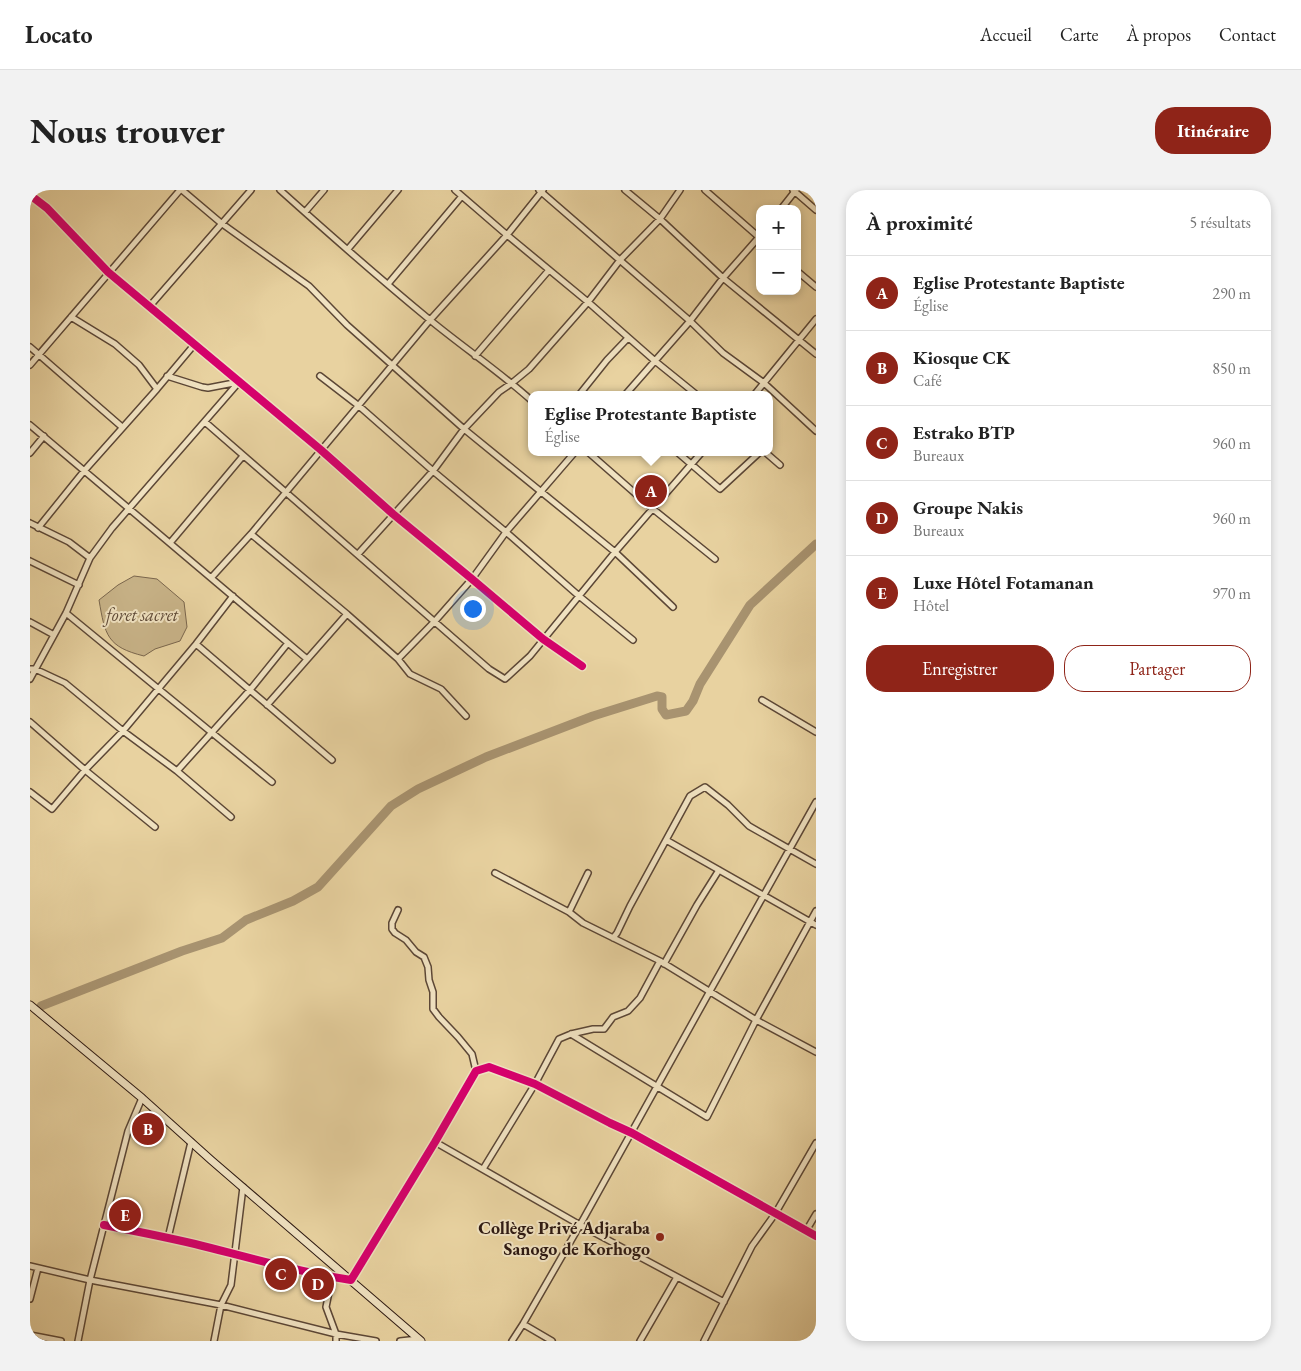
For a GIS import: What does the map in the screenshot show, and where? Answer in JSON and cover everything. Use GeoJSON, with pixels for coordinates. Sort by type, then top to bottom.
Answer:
{"type":"FeatureCollection","features":[{"type":"Feature","properties":{"kind":"main road"},"geometry":{"type":"LineString","coordinates":[[30,1005],[142,1098],[296,1234],[352,1280],[418,1340]]}},
{"type":"Feature","properties":{"kind":"street"},"geometry":{"type":"LineString","coordinates":[[30,365],[108,272],[181,190],[221,223],[309,286],[347,324],[464,429],[615,552],[673,606]]}},
{"type":"Feature","properties":{"kind":"street"},"geometry":{"type":"LineString","coordinates":[[149,307],[251,190]]}},
{"type":"Feature","properties":{"kind":"street"},"geometry":{"type":"LineString","coordinates":[[280,190],[430,320],[474,356],[512,383],[528,398]]}},
{"type":"Feature","properties":{"kind":"street"},"geometry":{"type":"LineString","coordinates":[[305,212],[324,190]]}},
{"type":"Feature","properties":{"kind":"street"},"geometry":{"type":"LineString","coordinates":[[348,250],[398,190]]}},
{"type":"Feature","properties":{"kind":"street"},"geometry":{"type":"LineString","coordinates":[[455,190],[588,302],[654,361],[693,391]]}},
{"type":"Feature","properties":{"kind":"street"},"geometry":{"type":"LineString","coordinates":[[625,190],[660,219],[723,278],[816,354]]}},
{"type":"Feature","properties":{"kind":"street"},"geometry":{"type":"LineString","coordinates":[[358,554],[432,471],[464,429],[499,392],[529,368],[588,302],[620,260],[660,219],[680,190]]}},
{"type":"Feature","properties":{"kind":"street"},"geometry":{"type":"LineString","coordinates":[[705,190],[756,234]]}},
{"type":"Feature","properties":{"kind":"street"},"geometry":{"type":"LineString","coordinates":[[784,205],[794,190],[816,210]]}},
{"type":"Feature","properties":{"kind":"street"},"geometry":{"type":"LineString","coordinates":[[211,578],[251,534],[394,366],[430,320],[507,235],[541,191],[690,321],[723,353],[772,391]]}},
{"type":"Feature","properties":{"kind":"street"},"geometry":{"type":"LineString","coordinates":[[30,195],[47,208],[108,272],[149,307],[543,639],[582,666]]}},
{"type":"Feature","properties":{"kind":"street"},"geometry":{"type":"LineString","coordinates":[[388,284],[462,196]]}},
{"type":"Feature","properties":{"kind":"street"},"geometry":{"type":"LineString","coordinates":[[628,391],[690,321],[723,278],[756,240]]}},
{"type":"Feature","properties":{"kind":"street"},"geometry":{"type":"LineString","coordinates":[[474,356],[549,270]]}},
{"type":"Feature","properties":{"kind":"street"},"geometry":{"type":"LineString","coordinates":[[801,274],[816,287]]}},
{"type":"Feature","properties":{"kind":"street"},"geometry":{"type":"LineString","coordinates":[[71,317],[115,344],[138,365],[157,389]]}},
{"type":"Feature","properties":{"kind":"street"},"geometry":{"type":"LineString","coordinates":[[757,391],[816,319]]}},
{"type":"Feature","properties":{"kind":"street"},"geometry":{"type":"LineString","coordinates":[[582,391],[607,360],[628,338]]}},
{"type":"Feature","properties":{"kind":"street"},"geometry":{"type":"LineString","coordinates":[[38,528],[84,470],[157,389],[194,344]]}},
{"type":"Feature","properties":{"kind":"street"},"geometry":{"type":"LineString","coordinates":[[30,347],[122,427]]}},
{"type":"Feature","properties":{"kind":"street"},"geometry":{"type":"LineString","coordinates":[[167,376],[202,388],[239,382]]}},
{"type":"Feature","properties":{"kind":"street"},"geometry":{"type":"LineString","coordinates":[[320,376],[359,406],[432,471],[633,640]]}},
{"type":"Feature","properties":{"kind":"street"},"geometry":{"type":"LineString","coordinates":[[30,679],[32,669],[66,613],[90,558],[112,528],[239,382]]}},
{"type":"Feature","properties":{"kind":"street"},"geometry":{"type":"LineString","coordinates":[[773,391],[816,432]]}},
{"type":"Feature","properties":{"kind":"street"},"geometry":{"type":"LineString","coordinates":[[205,422],[490,669],[504,678],[530,656],[615,552],[698,456]]}},
{"type":"Feature","properties":{"kind":"street"},"geometry":{"type":"LineString","coordinates":[[30,424],[307,659]]}},
{"type":"Feature","properties":{"kind":"street"},"geometry":{"type":"LineString","coordinates":[[30,453],[44,436]]}},
{"type":"Feature","properties":{"kind":"street"},"geometry":{"type":"LineString","coordinates":[[170,543],[243,456]]}},
{"type":"Feature","properties":{"kind":"street"},"geometry":{"type":"LineString","coordinates":[[398,659],[472,579],[506,532],[572,456]]}},
{"type":"Feature","properties":{"kind":"street"},"geometry":{"type":"LineString","coordinates":[[593,456],[653,509],[715,559]]}},
{"type":"Feature","properties":{"kind":"street"},"geometry":{"type":"LineString","coordinates":[[682,456],[720,489],[756,456]]}},
{"type":"Feature","properties":{"kind":"street"},"geometry":{"type":"LineString","coordinates":[[770,456],[780,465]]}},
{"type":"Feature","properties":{"kind":"street"},"geometry":{"type":"LineString","coordinates":[[30,523],[69,542],[90,558]]}},
{"type":"Feature","properties":{"kind":"street"},"geometry":{"type":"LineString","coordinates":[[251,534],[347,614],[398,659],[410,674],[441,689],[466,716]]}},
{"type":"Feature","properties":{"kind":"street"},"geometry":{"type":"LineString","coordinates":[[30,561],[79,585]]}},
{"type":"Feature","properties":{"kind":"street"},"geometry":{"type":"LineString","coordinates":[[30,792],[52,809],[123,731],[196,644],[233,596]]}},
{"type":"Feature","properties":{"kind":"street"},"geometry":{"type":"LineString","coordinates":[[66,613],[272,782]]}},
{"type":"Feature","properties":{"kind":"street"},"geometry":{"type":"LineString","coordinates":[[268,705],[347,614]]}},
{"type":"Feature","properties":{"kind":"street"},"geometry":{"type":"LineString","coordinates":[[30,622],[54,634]]}},
{"type":"Feature","properties":{"kind":"street"},"geometry":{"type":"LineString","coordinates":[[177,770],[250,690],[288,643]]}},
{"type":"Feature","properties":{"kind":"street"},"geometry":{"type":"LineString","coordinates":[[196,644],[332,760]]}},
{"type":"Feature","properties":{"kind":"street"},"geometry":{"type":"LineString","coordinates":[[32,669],[65,683],[123,731],[177,770],[231,817]]}},
{"type":"Feature","properties":{"kind":"street"},"geometry":{"type":"LineString","coordinates":[[762,700],[816,732]]}},
{"type":"Feature","properties":{"kind":"street"},"geometry":{"type":"LineString","coordinates":[[30,722],[155,827]]}},
{"type":"Feature","properties":{"kind":"street"},"geometry":{"type":"LineString","coordinates":[[613,938],[690,796],[705,787],[750,826],[816,864]]}},
{"type":"Feature","properties":{"kind":"street"},"geometry":{"type":"LineString","coordinates":[[512,1341],[580,1226],[816,802]]}},
{"type":"Feature","properties":{"kind":"street"},"geometry":{"type":"LineString","coordinates":[[666,840],[816,924]]}},
{"type":"Feature","properties":{"kind":"street"},"geometry":{"type":"LineString","coordinates":[[482,1169],[560,1039],[570,1034],[593,1029],[604,1029],[613,1017],[628,1011],[640,998],[719,870]]}},
{"type":"Feature","properties":{"kind":"street"},"geometry":{"type":"LineString","coordinates":[[495,873],[569,912],[583,923],[662,962],[756,1020],[816,1052]]}},
{"type":"Feature","properties":{"kind":"street"},"geometry":{"type":"LineString","coordinates":[[569,912],[588,873]]}},
{"type":"Feature","properties":{"kind":"street"},"geometry":{"type":"LineString","coordinates":[[398,910],[392,923],[392,929],[406,940],[416,952],[424,957],[433,992],[433,1009],[472,1054],[476,1071]]}},
{"type":"Feature","properties":{"kind":"street"},"geometry":{"type":"LineString","coordinates":[[570,1034],[707,1116],[756,1020],[816,911]]}},
{"type":"Feature","properties":{"kind":"street"},"geometry":{"type":"LineString","coordinates":[[104,1225],[352,1280],[476,1071],[489,1067],[534,1084],[632,1133],[816,1236]]}},
{"type":"Feature","properties":{"kind":"street"},"geometry":{"type":"LineString","coordinates":[[78,1341],[90,1280],[128,1131],[142,1098]]}},
{"type":"Feature","properties":{"kind":"street"},"geometry":{"type":"LineString","coordinates":[[168,1238],[190,1142]]}},
{"type":"Feature","properties":{"kind":"street"},"geometry":{"type":"LineString","coordinates":[[435,1142],[580,1226],[724,1302]]}},
{"type":"Feature","properties":{"kind":"street"},"geometry":{"type":"LineString","coordinates":[[704,1341],[752,1246],[775,1214],[816,1143]]}},
{"type":"Feature","properties":{"kind":"street"},"geometry":{"type":"LineString","coordinates":[[214,1341],[222,1305],[231,1285],[243,1187]]}},
{"type":"Feature","properties":{"kind":"street"},"geometry":{"type":"LineString","coordinates":[[806,1231],[816,1214]]}},
{"type":"Feature","properties":{"kind":"street"},"geometry":{"type":"LineString","coordinates":[[30,1266],[90,1280],[222,1305],[336,1334],[376,1341]]}},
{"type":"Feature","properties":{"kind":"street"},"geometry":{"type":"LineString","coordinates":[[30,1299],[38,1268]]}},
{"type":"Feature","properties":{"kind":"street"},"geometry":{"type":"LineString","coordinates":[[332,1277],[326,1307],[336,1334],[336,1341]]}},
{"type":"Feature","properties":{"kind":"street"},"geometry":{"type":"LineString","coordinates":[[640,1341],[677,1277]]}},
{"type":"Feature","properties":{"kind":"street"},"geometry":{"type":"LineString","coordinates":[[523,1324],[552,1341]]}},
{"type":"Feature","properties":{"kind":"street"},"geometry":{"type":"LineString","coordinates":[[30,1335],[61,1341]]}},
{"type":"Feature","properties":{"kind":"street"},"geometry":{"type":"LineString","coordinates":[[400,1341],[418,1340]]}},
{"type":"Feature","properties":{"kind":"green space","name":"foret sacret"},"geometry":{"type":"Polygon","coordinates":[[[134,576],[157,579],[184,602],[187,627],[180,641],[155,649],[144,656],[122,648],[110,638],[103,622],[99,600],[118,585],[134,576]]]}},
{"type":"Feature","properties":{"kind":"waterway"},"geometry":{"type":"LineString","coordinates":[[41,1006],[182,951],[222,938],[246,920],[293,901],[318,887],[391,806],[418,789],[486,757],[593,716],[657,696],[662,697],[662,709],[666,715],[686,711],[693,701],[700,684],[750,605],[816,544]]}},
{"type":"Feature","properties":{"kind":"cycle path"},"geometry":{"type":"LineString","coordinates":[[30,195],[47,208],[108,272],[543,639],[582,666]]}},
{"type":"Feature","properties":{"kind":"cycle path"},"geometry":{"type":"LineString","coordinates":[[104,1225],[195,1244],[292,1269],[351,1280],[476,1071],[489,1067],[535,1084],[632,1133],[816,1236]]}},
{"type":"Feature","properties":{"kind":"place","name":"Eglise Protestante Baptiste"},"geometry":{"type":"Point","coordinates":[651,491]}},
{"type":"Feature","properties":{"kind":"place","name":"Kiosque CK"},"geometry":{"type":"Point","coordinates":[148,1129]}},
{"type":"Feature","properties":{"kind":"place","name":"Luxe Hôtel Fotamanan"},"geometry":{"type":"Point","coordinates":[125,1215]}},
{"type":"Feature","properties":{"kind":"place","name":"Collège Privé Adjaraba Sanogo de Korhogo"},"geometry":{"type":"Point","coordinates":[660,1237]}},
{"type":"Feature","properties":{"kind":"place","name":"Estrako BTP"},"geometry":{"type":"Point","coordinates":[281,1274]}},
{"type":"Feature","properties":{"kind":"place","name":"Groupe Nakis"},"geometry":{"type":"Point","coordinates":[318,1284]}}]}
